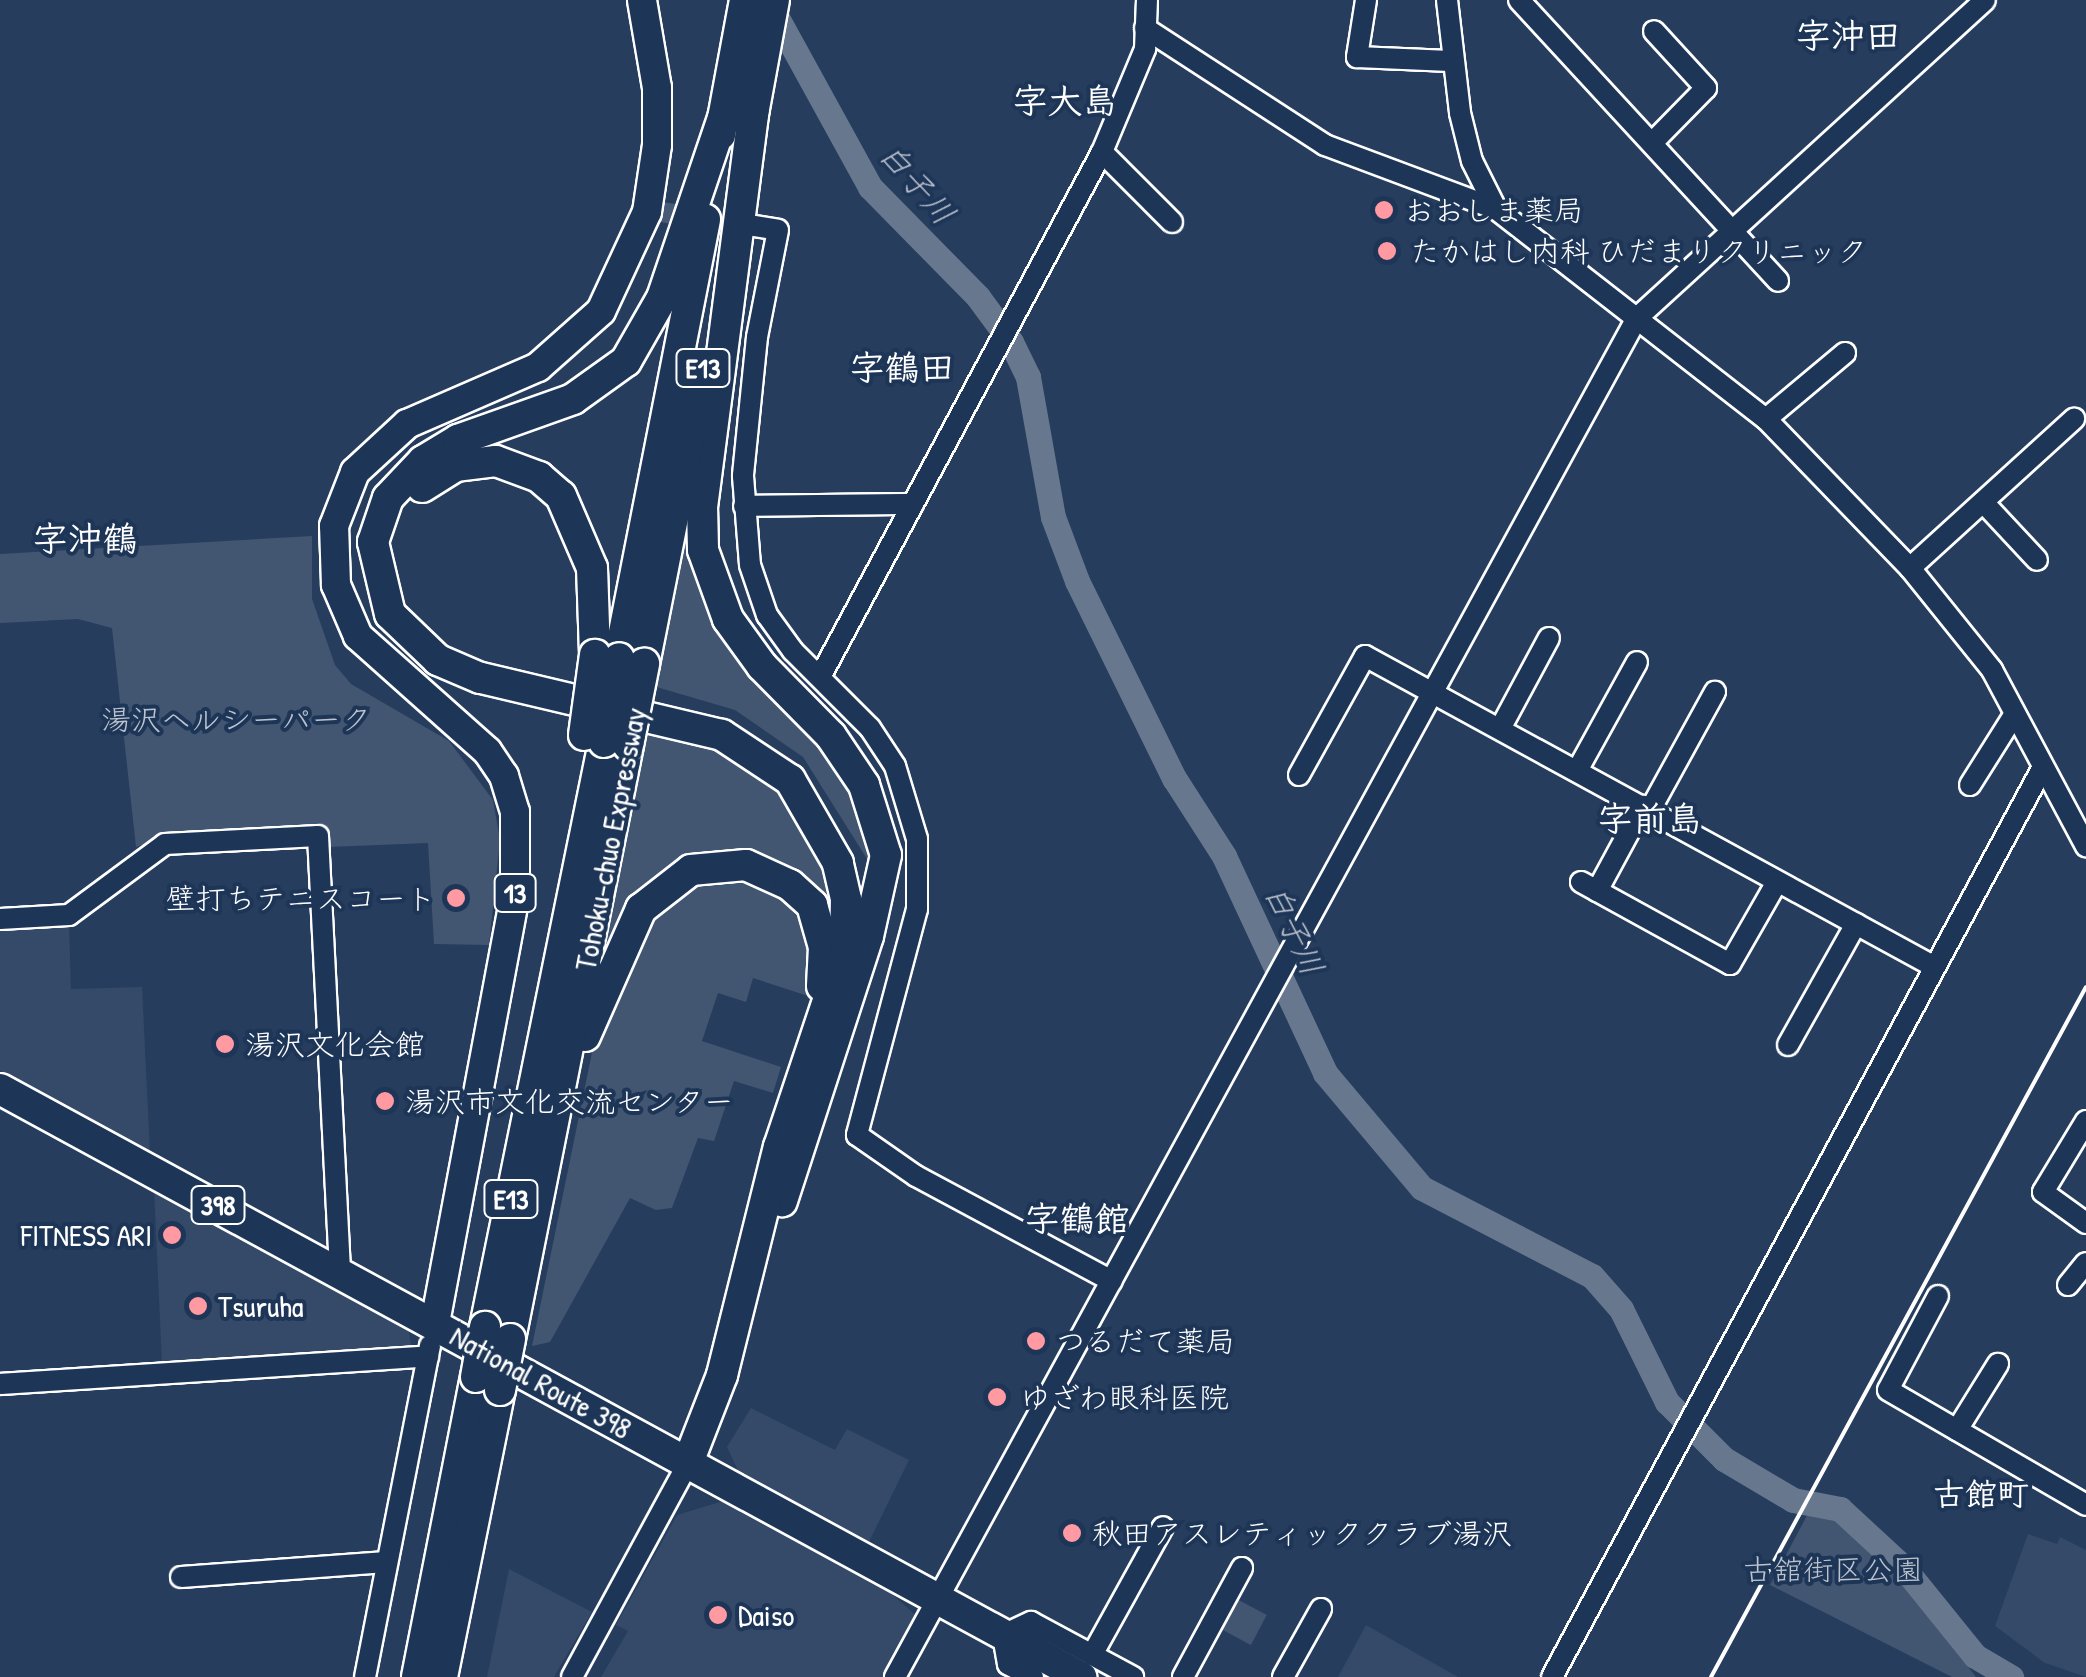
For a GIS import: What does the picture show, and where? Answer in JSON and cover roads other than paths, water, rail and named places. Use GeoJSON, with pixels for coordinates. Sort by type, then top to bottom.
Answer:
{"type":"FeatureCollection","features":[{"type":"Feature","properties":{"kind":"highway","name":"Tohoku-chuo Expressway"},"geometry":{"type":"LineString","coordinates":[[498,1333],[556,1112],[619,659],[746,0]]}},
{"type":"Feature","properties":{"kind":"highway","name":"Tohoku-chuo Expressway"},"geometry":{"type":"LineString","coordinates":[[619,659],[754,106],[774,0]]}},
{"type":"Feature","properties":{"kind":"highway"},"geometry":{"type":"LineString","coordinates":[[687,1465],[748,1285],[800,1156],[868,936],[886,854],[864,785],[832,736],[762,666],[728,619],[704,550],[702,505],[754,106]]}},
{"type":"Feature","properties":{"kind":"highway"},"geometry":{"type":"LineString","coordinates":[[724,115],[662,298],[626,360],[573,398],[458,440],[414,469],[377,522],[374,566],[390,614],[438,660],[480,678],[722,734],[790,780],[821,824],[846,899],[845,950],[779,1147],[748,1285]]}},
{"type":"Feature","properties":{"kind":"highway"},"geometry":{"type":"LineString","coordinates":[[605,741],[619,659],[592,568],[561,496],[540,477],[496,461],[455,466],[418,489],[397,522],[393,560],[405,602],[419,620],[464,652],[707,714],[772,747],[802,771],[839,825],[856,862],[868,936]]}},
{"type":"Feature","properties":{"kind":"highway","name":"Tohoku-chuo Expressway"},"geometry":{"type":"LineString","coordinates":[[442,1677],[498,1333],[536,1072],[544,981],[605,741]]}},
{"type":"Feature","properties":{"kind":"highway"},"geometry":{"type":"LineString","coordinates":[[556,1112],[642,910],[691,870],[746,865],[770,872],[812,905],[824,947],[821,1020]]}},
{"type":"Feature","properties":{"kind":"highway","name":"National Route 398"},"geometry":{"type":"LineString","coordinates":[[0,1089],[340,1271],[937,1600],[1003,1635],[1087,1666]]}},
{"type":"Feature","properties":{"kind":"highway","name":"Tohoku-chuo Expressway"},"geometry":{"type":"LineString","coordinates":[[417,1677],[488,1384]]}},
{"type":"Feature","properties":{"kind":"main road","name":"13"},"geometry":{"type":"LineString","coordinates":[[435,1323],[515,896],[515,812],[504,776],[487,751],[358,636],[336,584],[334,526],[356,472],[407,424],[538,367],[577,339],[621,277],[654,212],[657,88],[642,0]]}},
{"type":"Feature","properties":{"kind":"street"},"geometry":{"type":"LineString","coordinates":[[820,677],[1102,152],[1145,49],[1147,0]]}},
{"type":"Feature","properties":{"kind":"street"},"geometry":{"type":"LineString","coordinates":[[1366,0],[1357,56],[1450,61]]}},
{"type":"Feature","properties":{"kind":"street"},"geometry":{"type":"LineString","coordinates":[[1447,0],[1450,61],[1472,161],[1496,209]]}},
{"type":"Feature","properties":{"kind":"street"},"geometry":{"type":"LineString","coordinates":[[1520,0],[1778,281]]}},
{"type":"Feature","properties":{"kind":"street"},"geometry":{"type":"LineString","coordinates":[[895,1677],[1638,318],[1985,0]]}},
{"type":"Feature","properties":{"kind":"street"},"geometry":{"type":"LineString","coordinates":[[1145,28],[1324,145],[1496,209],[1766,419],[1910,568],[1981,655],[2086,846]]}},
{"type":"Feature","properties":{"kind":"street"},"geometry":{"type":"LineString","coordinates":[[1652,143],[1706,88],[1654,32]]}},
{"type":"Feature","properties":{"kind":"street"},"geometry":{"type":"LineString","coordinates":[[1102,152],[1172,222]]}},
{"type":"Feature","properties":{"kind":"street"},"geometry":{"type":"LineString","coordinates":[[742,224],[778,230],[758,336],[744,506],[762,604],[895,766],[910,804],[920,870],[917,909],[857,1134],[916,1176],[1112,1281]]}},
{"type":"Feature","properties":{"kind":"street"},"geometry":{"type":"LineString","coordinates":[[1766,419],[1845,353]]}},
{"type":"Feature","properties":{"kind":"street"},"geometry":{"type":"LineString","coordinates":[[1910,568],[2074,419]]}},
{"type":"Feature","properties":{"kind":"street"},"geometry":{"type":"LineString","coordinates":[[1982,502],[2037,560]]}},
{"type":"Feature","properties":{"kind":"street"},"geometry":{"type":"LineString","coordinates":[[744,506],[913,504]]}},
{"type":"Feature","properties":{"kind":"street"},"geometry":{"type":"LineString","coordinates":[[1501,727],[1549,638]]}},
{"type":"Feature","properties":{"kind":"street"},"geometry":{"type":"LineString","coordinates":[[1300,775],[1365,656],[1931,965]]}},
{"type":"Feature","properties":{"kind":"street"},"geometry":{"type":"LineString","coordinates":[[1578,769],[1636,662]]}},
{"type":"Feature","properties":{"kind":"street"},"geometry":{"type":"LineString","coordinates":[[1715,692],[1646,808],[1589,886],[1730,964],[1777,882]]}},
{"type":"Feature","properties":{"kind":"street"},"geometry":{"type":"LineString","coordinates":[[1970,785],[2014,715]]}},
{"type":"Feature","properties":{"kind":"street"},"geometry":{"type":"LineString","coordinates":[[1552,1677],[1931,965],[2042,769]]}},
{"type":"Feature","properties":{"kind":"street"},"geometry":{"type":"LineString","coordinates":[[0,919],[69,915],[165,844],[318,836],[340,1271]]}},
{"type":"Feature","properties":{"kind":"street"},"geometry":{"type":"LineString","coordinates":[[1788,1045],[1856,924]]}},
{"type":"Feature","properties":{"kind":"street"},"geometry":{"type":"LineString","coordinates":[[2086,1121],[2043,1192],[2086,1223]]}},
{"type":"Feature","properties":{"kind":"street"},"geometry":{"type":"LineString","coordinates":[[2068,1285],[2086,1263]]}},
{"type":"Feature","properties":{"kind":"street"},"geometry":{"type":"LineString","coordinates":[[1938,1296],[1888,1390],[2086,1506]]}},
{"type":"Feature","properties":{"kind":"street"},"geometry":{"type":"LineString","coordinates":[[365,1677],[435,1323]]}},
{"type":"Feature","properties":{"kind":"street"},"geometry":{"type":"LineString","coordinates":[[0,1384],[428,1356]]}},
{"type":"Feature","properties":{"kind":"street"},"geometry":{"type":"LineString","coordinates":[[1957,1430],[1998,1364]]}},
{"type":"Feature","properties":{"kind":"street"},"geometry":{"type":"LineString","coordinates":[[572,1677],[687,1465]]}},
{"type":"Feature","properties":{"kind":"street"},"geometry":{"type":"LineString","coordinates":[[1133,1677],[1087,1666],[1163,1527]]}},
{"type":"Feature","properties":{"kind":"street"},"geometry":{"type":"LineString","coordinates":[[181,1577],[386,1562]]}},
{"type":"Feature","properties":{"kind":"street"},"geometry":{"type":"LineString","coordinates":[[1182,1677],[1242,1568]]}},
{"type":"Feature","properties":{"kind":"street"},"geometry":{"type":"LineString","coordinates":[[1284,1677],[1320,1610]]}},
{"type":"Feature","properties":{"kind":"street"},"geometry":{"type":"LineString","coordinates":[[1003,1635],[1008,1664],[1033,1677]]}},
{"type":"Feature","properties":{"kind":"waterway","name":"白子川"},"geometry":{"type":"LineString","coordinates":[[770,5],[870,187],[978,297],[1011,342],[1028,377],[1053,517],[1077,581],[1174,778],[1224,856],[1325,1073],[1422,1188],[1592,1276],[1621,1309],[1667,1402],[1724,1459],[1793,1500],[1840,1509],[1904,1568],[1975,1656],[2011,1677]]}},
{"type":"Feature","properties":{"kind":"tunnel"},"geometry":{"type":"LineString","coordinates":[[661,212],[742,224]]}},
{"type":"Feature","properties":{"kind":"railway"},"geometry":{"type":"LineString","coordinates":[[1711,1677],[2086,987]]}},
{"type":"Feature","properties":{"kind":"place","name":"おおしま薬局"},"geometry":{"type":"Point","coordinates":[1384,210]}},
{"type":"Feature","properties":{"kind":"place","name":"たかはし内科 ひだまりクリニック"},"geometry":{"type":"Point","coordinates":[1387,251]}},
{"type":"Feature","properties":{"kind":"place","name":"壁打ちテニスコート"},"geometry":{"type":"Point","coordinates":[456,898]}},
{"type":"Feature","properties":{"kind":"place","name":"湯沢文化会館"},"geometry":{"type":"Point","coordinates":[225,1044]}},
{"type":"Feature","properties":{"kind":"place","name":"湯沢市文化交流センター"},"geometry":{"type":"Point","coordinates":[385,1101]}},
{"type":"Feature","properties":{"kind":"place","name":"FITNESS ARI"},"geometry":{"type":"Point","coordinates":[172,1235]}},
{"type":"Feature","properties":{"kind":"place","name":"Tsuruha"},"geometry":{"type":"Point","coordinates":[198,1306]}},
{"type":"Feature","properties":{"kind":"place","name":"つるだて薬局"},"geometry":{"type":"Point","coordinates":[1036,1341]}},
{"type":"Feature","properties":{"kind":"place","name":"ゆざわ眼科医院"},"geometry":{"type":"Point","coordinates":[997,1397]}},
{"type":"Feature","properties":{"kind":"place","name":"秋田アスレティッククラブ湯沢"},"geometry":{"type":"Point","coordinates":[1072,1533]}},
{"type":"Feature","properties":{"kind":"place","name":"Daiso"},"geometry":{"type":"Point","coordinates":[718,1615]}},
{"type":"Feature","properties":{"kind":"district","name":"字沖田"},"geometry":{"type":"Point","coordinates":[1848,36]}},
{"type":"Feature","properties":{"kind":"district","name":"字大島"},"geometry":{"type":"Point","coordinates":[1065,101]}},
{"type":"Feature","properties":{"kind":"district","name":"字鶴田"},"geometry":{"type":"Point","coordinates":[902,368]}},
{"type":"Feature","properties":{"kind":"district","name":"字沖鶴"},"geometry":{"type":"Point","coordinates":[85,539]}},
{"type":"Feature","properties":{"kind":"district","name":"字前島"},"geometry":{"type":"Point","coordinates":[1650,819]}},
{"type":"Feature","properties":{"kind":"district","name":"字鶴館"},"geometry":{"type":"Point","coordinates":[1077,1219]}},
{"type":"Feature","properties":{"kind":"district","name":"古館町"},"geometry":{"type":"Point","coordinates":[1981,1494]}},
{"type":"Feature","properties":{"kind":"park label","name":"湯沢ヘルシーパーク"},"geometry":{"type":"Point","coordinates":[236,719]}},
{"type":"Feature","properties":{"kind":"park label","name":"古舘街区公園"},"geometry":{"type":"Point","coordinates":[1833,1569]}}]}
